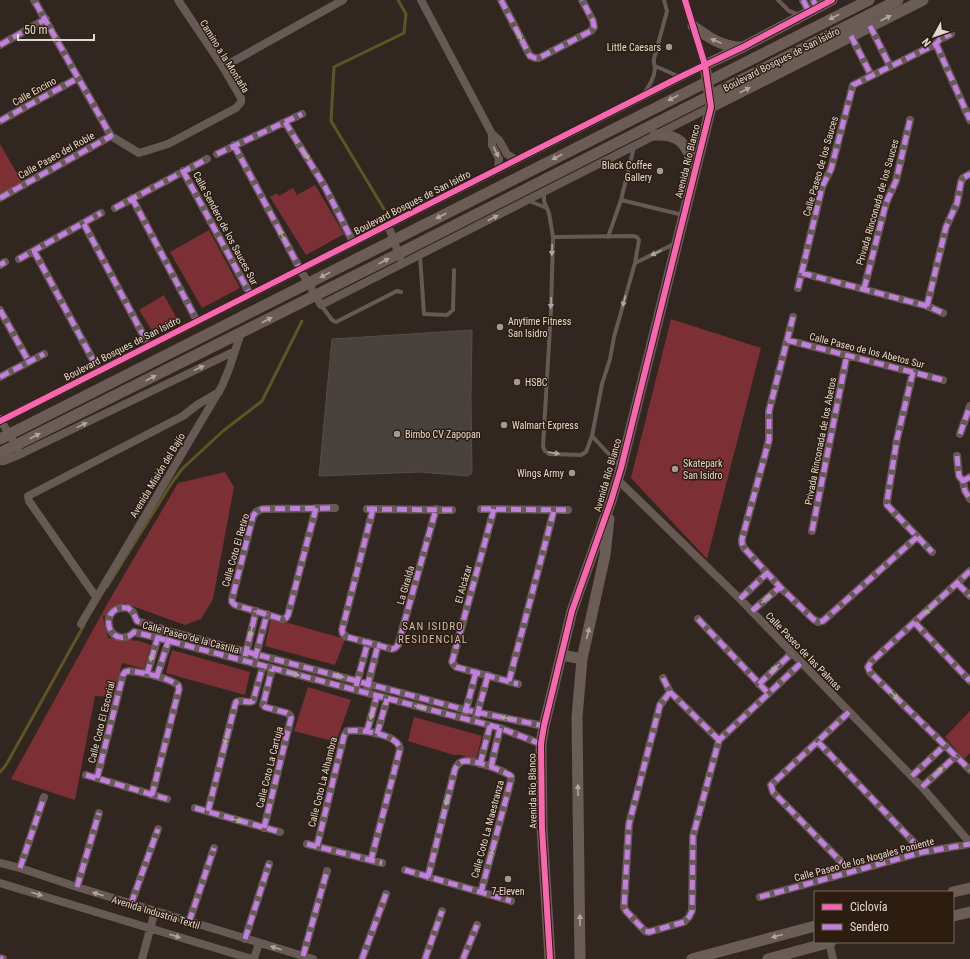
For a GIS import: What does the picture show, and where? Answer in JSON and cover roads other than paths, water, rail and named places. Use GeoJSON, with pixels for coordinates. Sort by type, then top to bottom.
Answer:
{"type":"FeatureCollection","features":[{"type":"Feature","properties":{"kind":"street","name":"Calle Paseo del Roble"},"geometry":{"type":"LineString","coordinates":[[0,198],[111,136],[34,0]]}},
{"type":"Feature","properties":{"kind":"street","name":"Camino a la Montaña"},"geometry":{"type":"LineString","coordinates":[[111,136],[139,153],[168,144],[236,108],[241,102],[241,98],[223,67],[178,0]]}},
{"type":"Feature","properties":{"kind":"street"},"geometry":{"type":"LineString","coordinates":[[223,67],[344,0]]}},
{"type":"Feature","properties":{"kind":"street"},"geometry":{"type":"LineString","coordinates":[[421,0],[492,134],[499,140],[508,154],[516,160]]}},
{"type":"Feature","properties":{"kind":"street"},"geometry":{"type":"LineString","coordinates":[[502,0],[530,56],[535,58],[539,58],[591,31],[594,27],[593,21],[582,0]]}},
{"type":"Feature","properties":{"kind":"street","name":"Avenida Río Blanco"},"geometry":{"type":"LineString","coordinates":[[550,959],[542,828],[541,744],[544,726],[572,611],[618,480],[711,107],[705,65],[685,0]]}},
{"type":"Feature","properties":{"kind":"street"},"geometry":{"type":"LineString","coordinates":[[803,0],[810,9]]}},
{"type":"Feature","properties":{"kind":"street","name":"Boulevard Bosques de San Isidro"},"geometry":{"type":"LineString","coordinates":[[0,420],[642,96],[743,47],[810,9],[832,0]]}},
{"type":"Feature","properties":{"kind":"street","name":"Boulevard Bosques de San Isidro"},"geometry":{"type":"LineString","coordinates":[[5,436],[869,0]]}},
{"type":"Feature","properties":{"kind":"street","name":"Boulevard Bosques de San Isidro"},"geometry":{"type":"LineString","coordinates":[[19,450],[241,333],[318,300],[400,259],[709,95],[898,0]]}},
{"type":"Feature","properties":{"kind":"street","name":"Boulevard Bosques de San Isidro"},"geometry":{"type":"LineString","coordinates":[[400,259],[420,256],[654,135],[923,0]]}},
{"type":"Feature","properties":{"kind":"street"},"geometry":{"type":"LineString","coordinates":[[0,45],[46,19]]}},
{"type":"Feature","properties":{"kind":"street"},"geometry":{"type":"LineString","coordinates":[[693,26],[718,42],[728,46],[743,47]]}},
{"type":"Feature","properties":{"kind":"street"},"geometry":{"type":"LineString","coordinates":[[870,26],[890,66]]}},
{"type":"Feature","properties":{"kind":"street","name":"Calle Paseo de los Sauces"},"geometry":{"type":"LineString","coordinates":[[798,288],[822,187],[831,169],[853,85],[936,44],[940,39],[951,34]]}},
{"type":"Feature","properties":{"kind":"street"},"geometry":{"type":"LineString","coordinates":[[851,36],[871,75]]}},
{"type":"Feature","properties":{"kind":"street"},"geometry":{"type":"LineString","coordinates":[[936,44],[970,120]]}},
{"type":"Feature","properties":{"kind":"street","name":"Calle Encino"},"geometry":{"type":"LineString","coordinates":[[0,121],[78,78]]}},
{"type":"Feature","properties":{"kind":"street"},"geometry":{"type":"LineString","coordinates":[[217,154],[302,114]]}},
{"type":"Feature","properties":{"kind":"street","name":"Privada Rinconada de los Sauces"},"geometry":{"type":"LineString","coordinates":[[864,289],[886,203],[896,181],[910,120]]}},
{"type":"Feature","properties":{"kind":"street"},"geometry":{"type":"LineString","coordinates":[[286,122],[325,187],[354,242]]}},
{"type":"Feature","properties":{"kind":"street"},"geometry":{"type":"LineString","coordinates":[[492,134],[492,145],[499,159],[498,169]]}},
{"type":"Feature","properties":{"kind":"street"},"geometry":{"type":"LineString","coordinates":[[654,135],[665,135],[677,139],[688,150],[696,166]]}},
{"type":"Feature","properties":{"kind":"street"},"geometry":{"type":"LineString","coordinates":[[234,145],[318,300]]}},
{"type":"Feature","properties":{"kind":"street"},"geometry":{"type":"LineString","coordinates":[[115,208],[207,159]]}},
{"type":"Feature","properties":{"kind":"street","name":"Calle Sendero de los Sauces Sur"},"geometry":{"type":"LineString","coordinates":[[183,171],[250,294]]}},
{"type":"Feature","properties":{"kind":"street"},"geometry":{"type":"LineString","coordinates":[[927,306],[946,227],[957,203],[961,182],[963,178],[970,174]]}},
{"type":"Feature","properties":{"kind":"street"},"geometry":{"type":"LineString","coordinates":[[132,198],[197,321]]}},
{"type":"Feature","properties":{"kind":"street"},"geometry":{"type":"LineString","coordinates":[[18,259],[84,224],[101,213]]}},
{"type":"Feature","properties":{"kind":"street"},"geometry":{"type":"LineString","coordinates":[[84,224],[149,346]]}},
{"type":"Feature","properties":{"kind":"street"},"geometry":{"type":"LineString","coordinates":[[388,225],[400,259]]}},
{"type":"Feature","properties":{"kind":"street"},"geometry":{"type":"LineString","coordinates":[[34,251],[99,371]]}},
{"type":"Feature","properties":{"kind":"street"},"geometry":{"type":"LineString","coordinates":[[802,273],[927,306],[942,313]]}},
{"type":"Feature","properties":{"kind":"street"},"geometry":{"type":"LineString","coordinates":[[0,310],[29,362]]}},
{"type":"Feature","properties":{"kind":"street"},"geometry":{"type":"LineString","coordinates":[[793,317],[769,411],[769,440],[742,543],[744,548],[780,587],[818,622],[823,620],[917,537]]}},
{"type":"Feature","properties":{"kind":"street","name":"Avenida Misión del Bajío"},"geometry":{"type":"LineString","coordinates":[[81,624],[219,392],[229,369],[241,333]]}},
{"type":"Feature","properties":{"kind":"street","name":"Calle Paseo de los Abetos Sur"},"geometry":{"type":"LineString","coordinates":[[787,340],[943,380]]}},
{"type":"Feature","properties":{"kind":"street","name":"Boulevard Bosques de San Isidro"},"geometry":{"type":"LineString","coordinates":[[1,457],[235,351]]}},
{"type":"Feature","properties":{"kind":"street"},"geometry":{"type":"LineString","coordinates":[[0,377],[44,354]]}},
{"type":"Feature","properties":{"kind":"street","name":"Privada Rinconada de los Abetos"},"geometry":{"type":"LineString","coordinates":[[812,531],[847,355]]}},
{"type":"Feature","properties":{"kind":"street"},"geometry":{"type":"LineString","coordinates":[[913,372],[897,440],[887,505],[890,510],[932,552]]}},
{"type":"Feature","properties":{"kind":"street"},"geometry":{"type":"LineString","coordinates":[[96,597],[29,501],[28,496],[183,416],[219,392]]}},
{"type":"Feature","properties":{"kind":"street"},"geometry":{"type":"LineString","coordinates":[[960,434],[970,406]]}},
{"type":"Feature","properties":{"kind":"street"},"geometry":{"type":"LineString","coordinates":[[0,420],[5,436],[19,450]]}},
{"type":"Feature","properties":{"kind":"street"},"geometry":{"type":"LineString","coordinates":[[957,456],[959,476],[967,479],[965,491],[970,499]]}},
{"type":"Feature","properties":{"kind":"street","name":"Calle Paseo de las Palmas"},"geometry":{"type":"LineString","coordinates":[[618,480],[752,611],[912,776],[970,844]]}},
{"type":"Feature","properties":{"kind":"street","name":"Avenida Río Blanco"},"geometry":{"type":"LineString","coordinates":[[580,959],[577,717],[582,658],[605,555],[611,501]]}},
{"type":"Feature","properties":{"kind":"street","name":"Calle Coto El Retiro"},"geometry":{"type":"LineString","coordinates":[[316,508],[286,618],[282,619],[235,605],[232,602],[232,599],[253,516],[256,512],[262,509],[316,508],[335,508]]}},
{"type":"Feature","properties":{"kind":"street","name":"La Giralda"},"geometry":{"type":"LineString","coordinates":[[436,509],[396,648],[392,649],[347,637],[343,634],[342,630],[370,508],[436,509],[452,510]]}},
{"type":"Feature","properties":{"kind":"street"},"geometry":{"type":"LineString","coordinates":[[482,509],[568,510]]}},
{"type":"Feature","properties":{"kind":"street","name":"El Alcázar"},"geometry":{"type":"LineString","coordinates":[[494,509],[452,662],[456,667],[518,684]]}},
{"type":"Feature","properties":{"kind":"street"},"geometry":{"type":"LineString","coordinates":[[508,681],[554,510]]}},
{"type":"Feature","properties":{"kind":"street"},"geometry":{"type":"LineString","coordinates":[[970,571],[958,584],[871,662],[868,667],[870,672],[970,770]]}},
{"type":"Feature","properties":{"kind":"street"},"geometry":{"type":"LineString","coordinates":[[740,599],[767,573]]}},
{"type":"Feature","properties":{"kind":"street"},"geometry":{"type":"LineString","coordinates":[[958,584],[970,596]]}},
{"type":"Feature","properties":{"kind":"street"},"geometry":{"type":"LineString","coordinates":[[752,611],[780,587]]}},
{"type":"Feature","properties":{"kind":"street","name":"Calle Paseo de la Castilla"},"geometry":{"type":"LineString","coordinates":[[541,744],[500,728],[158,638],[134,632],[126,637],[119,637],[112,632],[108,625],[109,617],[113,611],[118,608],[128,608],[133,612],[137,621],[172,632],[466,710],[544,726]]}},
{"type":"Feature","properties":{"kind":"street"},"geometry":{"type":"LineString","coordinates":[[243,661],[256,611]]}},
{"type":"Feature","properties":{"kind":"street"},"geometry":{"type":"LineString","coordinates":[[253,664],[267,614]]}},
{"type":"Feature","properties":{"kind":"street"},"geometry":{"type":"LineString","coordinates":[[698,619],[768,693]]}},
{"type":"Feature","properties":{"kind":"street"},"geometry":{"type":"LineString","coordinates":[[915,623],[970,681]]}},
{"type":"Feature","properties":{"kind":"street"},"geometry":{"type":"LineString","coordinates":[[147,674],[161,628]]}},
{"type":"Feature","properties":{"kind":"street"},"geometry":{"type":"LineString","coordinates":[[157,676],[172,632]]}},
{"type":"Feature","properties":{"kind":"street"},"geometry":{"type":"LineString","coordinates":[[355,690],[368,642]]}},
{"type":"Feature","properties":{"kind":"street"},"geometry":{"type":"LineString","coordinates":[[365,693],[378,645]]}},
{"type":"Feature","properties":{"kind":"street"},"geometry":{"type":"LineString","coordinates":[[759,684],[792,653]]}},
{"type":"Feature","properties":{"kind":"street"},"geometry":{"type":"LineString","coordinates":[[562,655],[582,658]]}},
{"type":"Feature","properties":{"kind":"street"},"geometry":{"type":"LineString","coordinates":[[670,692],[660,705],[629,824],[624,907],[645,931],[650,932],[684,922],[692,911],[692,836],[719,740],[801,663]]}},
{"type":"Feature","properties":{"kind":"street"},"geometry":{"type":"LineString","coordinates":[[208,811],[236,702],[240,700],[250,703],[253,702],[263,666]]}},
{"type":"Feature","properties":{"kind":"street","name":"Calle Coto La Cartuja"},"geometry":{"type":"LineString","coordinates":[[264,828],[291,718],[287,713],[263,705],[272,669]]}},
{"type":"Feature","properties":{"kind":"street","name":"Calle Coto El Escorial"},"geometry":{"type":"LineString","coordinates":[[96,778],[123,675],[125,672],[129,671],[157,676],[176,683],[179,689],[152,795]]}},
{"type":"Feature","properties":{"kind":"street"},"geometry":{"type":"LineString","coordinates":[[464,719],[476,672]]}},
{"type":"Feature","properties":{"kind":"street"},"geometry":{"type":"LineString","coordinates":[[474,722],[488,675]]}},
{"type":"Feature","properties":{"kind":"street"},"geometry":{"type":"LineString","coordinates":[[662,678],[670,692],[719,740]]}},
{"type":"Feature","properties":{"kind":"street"},"geometry":{"type":"LineString","coordinates":[[368,731],[377,696]]}},
{"type":"Feature","properties":{"kind":"street"},"geometry":{"type":"LineString","coordinates":[[377,734],[387,699]]}},
{"type":"Feature","properties":{"kind":"street"},"geometry":{"type":"LineString","coordinates":[[849,712],[771,785],[773,792],[852,872]]}},
{"type":"Feature","properties":{"kind":"street"},"geometry":{"type":"LineString","coordinates":[[480,764],[490,726]]}},
{"type":"Feature","properties":{"kind":"street"},"geometry":{"type":"LineString","coordinates":[[491,767],[500,728]]}},
{"type":"Feature","properties":{"kind":"street","name":"Calle Coto La Alhambra"},"geometry":{"type":"LineString","coordinates":[[317,846],[344,736],[347,731],[368,731],[396,741],[400,744],[400,749],[371,860]]}},
{"type":"Feature","properties":{"kind":"street"},"geometry":{"type":"LineString","coordinates":[[818,742],[924,852]]}},
{"type":"Feature","properties":{"kind":"street"},"geometry":{"type":"LineString","coordinates":[[912,776],[945,745]]}},
{"type":"Feature","properties":{"kind":"street"},"geometry":{"type":"LineString","coordinates":[[922,787],[956,756]]}},
{"type":"Feature","properties":{"kind":"street","name":"Calle Coto La Maestranza"},"geometry":{"type":"LineString","coordinates":[[428,877],[455,769],[459,763],[465,761],[491,767],[511,776],[511,780],[481,892]]}},
{"type":"Feature","properties":{"kind":"street","name":"Calle Coto El Escorial"},"geometry":{"type":"LineString","coordinates":[[86,775],[167,799]]}},
{"type":"Feature","properties":{"kind":"street"},"geometry":{"type":"LineString","coordinates":[[20,868],[44,797]]}},
{"type":"Feature","properties":{"kind":"street"},"geometry":{"type":"LineString","coordinates":[[195,808],[280,832]]}},
{"type":"Feature","properties":{"kind":"street"},"geometry":{"type":"LineString","coordinates":[[77,887],[100,813]]}},
{"type":"Feature","properties":{"kind":"street"},"geometry":{"type":"LineString","coordinates":[[131,904],[158,829]]}},
{"type":"Feature","properties":{"kind":"street"},"geometry":{"type":"LineString","coordinates":[[307,844],[382,863]]}},
{"type":"Feature","properties":{"kind":"street","name":"Calle Paseo de los Nogales Poniente"},"geometry":{"type":"LineString","coordinates":[[760,897],[924,852],[970,844]]}},
{"type":"Feature","properties":{"kind":"street"},"geometry":{"type":"LineString","coordinates":[[189,922],[214,848]]}},
{"type":"Feature","properties":{"kind":"street","name":"Avenida Industria Textil"},"geometry":{"type":"LineString","coordinates":[[0,863],[313,959]]}},
{"type":"Feature","properties":{"kind":"street"},"geometry":{"type":"LineString","coordinates":[[245,939],[269,864]]}},
{"type":"Feature","properties":{"kind":"street","name":"Calle Coto La Maestranza"},"geometry":{"type":"LineString","coordinates":[[405,870],[511,901]]}},
{"type":"Feature","properties":{"kind":"street"},"geometry":{"type":"LineString","coordinates":[[303,956],[327,871]]}},
{"type":"Feature","properties":{"kind":"street","name":"Avenida Industria Textil"},"geometry":{"type":"LineString","coordinates":[[0,882],[253,959]]}},
{"type":"Feature","properties":{"kind":"street"},"geometry":{"type":"LineString","coordinates":[[954,892],[970,888]]}},
{"type":"Feature","properties":{"kind":"street"},"geometry":{"type":"LineString","coordinates":[[362,959],[386,894]]}},
{"type":"Feature","properties":{"kind":"street"},"geometry":{"type":"LineString","coordinates":[[142,959],[155,911]]}},
{"type":"Feature","properties":{"kind":"street"},"geometry":{"type":"LineString","coordinates":[[424,959],[442,911]]}},
{"type":"Feature","properties":{"kind":"street"},"geometry":{"type":"LineString","coordinates":[[954,916],[970,912]]}},
{"type":"Feature","properties":{"kind":"street"},"geometry":{"type":"LineString","coordinates":[[463,959],[477,925]]}},
{"type":"Feature","properties":{"kind":"street"},"geometry":{"type":"LineString","coordinates":[[692,959],[814,926]]}},
{"type":"Feature","properties":{"kind":"street"},"geometry":{"type":"LineString","coordinates":[[253,959],[259,943]]}},
{"type":"Feature","properties":{"kind":"street"},"geometry":{"type":"LineString","coordinates":[[768,959],[825,943]]}},
{"type":"Feature","properties":{"kind":"street"},"geometry":{"type":"LineString","coordinates":[[829,943],[833,959]]}},
{"type":"Feature","properties":{"kind":"lane"},"geometry":{"type":"LineString","coordinates":[[642,96],[652,80],[655,66],[653,63],[667,11],[664,0]]}},
{"type":"Feature","properties":{"kind":"lane"},"geometry":{"type":"LineString","coordinates":[[778,0],[789,11],[810,9]]}},
{"type":"Feature","properties":{"kind":"lane"},"geometry":{"type":"LineString","coordinates":[[655,66],[680,77]]}},
{"type":"Feature","properties":{"kind":"lane"},"geometry":{"type":"LineString","coordinates":[[608,237],[621,200],[634,146]]}},
{"type":"Feature","properties":{"kind":"lane"},"geometry":{"type":"LineString","coordinates":[[544,191],[544,201],[547,208],[553,237],[551,310],[543,447],[549,454],[581,455],[586,452],[592,436],[602,384],[635,263],[639,240],[637,237],[553,237]]}},
{"type":"Feature","properties":{"kind":"lane"},"geometry":{"type":"LineString","coordinates":[[528,200],[547,208]]}},
{"type":"Feature","properties":{"kind":"lane"},"geometry":{"type":"LineString","coordinates":[[621,200],[683,215]]}},
{"type":"Feature","properties":{"kind":"lane"},"geometry":{"type":"LineString","coordinates":[[635,263],[676,243]]}},
{"type":"Feature","properties":{"kind":"lane"},"geometry":{"type":"LineString","coordinates":[[420,256],[423,311],[426,315],[447,315],[453,310],[454,270]]}},
{"type":"Feature","properties":{"kind":"lane"},"geometry":{"type":"LineString","coordinates":[[318,300],[332,320],[336,322],[397,291],[401,292]]}},
{"type":"Feature","properties":{"kind":"lane"},"geometry":{"type":"LineString","coordinates":[[592,436],[621,468]]}},
{"type":"Feature","properties":{"kind":"waterway"},"geometry":{"type":"LineString","coordinates":[[384,209],[331,121],[334,67],[404,33],[406,14],[398,0]]}},
{"type":"Feature","properties":{"kind":"waterway"},"geometry":{"type":"LineString","coordinates":[[107,587],[171,484],[182,469],[223,431],[262,401],[302,321]]}},
{"type":"Feature","properties":{"kind":"waterway"},"geometry":{"type":"LineString","coordinates":[[0,772],[6,765],[84,625]]}},
{"type":"Feature","properties":{"kind":"place","name":"Little Caesars"},"geometry":{"type":"Point","coordinates":[669,47]}},
{"type":"Feature","properties":{"kind":"place","name":"Black Coffee Gallery"},"geometry":{"type":"Point","coordinates":[660,171]}},
{"type":"Feature","properties":{"kind":"place","name":"Anytime Fitness San Isidro"},"geometry":{"type":"Point","coordinates":[500,327]}},
{"type":"Feature","properties":{"kind":"place","name":"HSBC"},"geometry":{"type":"Point","coordinates":[517,382]}},
{"type":"Feature","properties":{"kind":"place","name":"Walmart Express"},"geometry":{"type":"Point","coordinates":[504,425]}},
{"type":"Feature","properties":{"kind":"place","name":"Bimbo CV Zapopan"},"geometry":{"type":"Point","coordinates":[397,434]}},
{"type":"Feature","properties":{"kind":"place","name":"Skatepark San Isidro"},"geometry":{"type":"Point","coordinates":[675,469]}},
{"type":"Feature","properties":{"kind":"place","name":"Wings Army"},"geometry":{"type":"Point","coordinates":[572,473]}},
{"type":"Feature","properties":{"kind":"place","name":"7-Eleven"},"geometry":{"type":"Point","coordinates":[508,879]}},
{"type":"Feature","properties":{"kind":"district","name":"SAN ISIDRO RESIDENCIAL"},"geometry":{"type":"Point","coordinates":[433,632]}}]}
